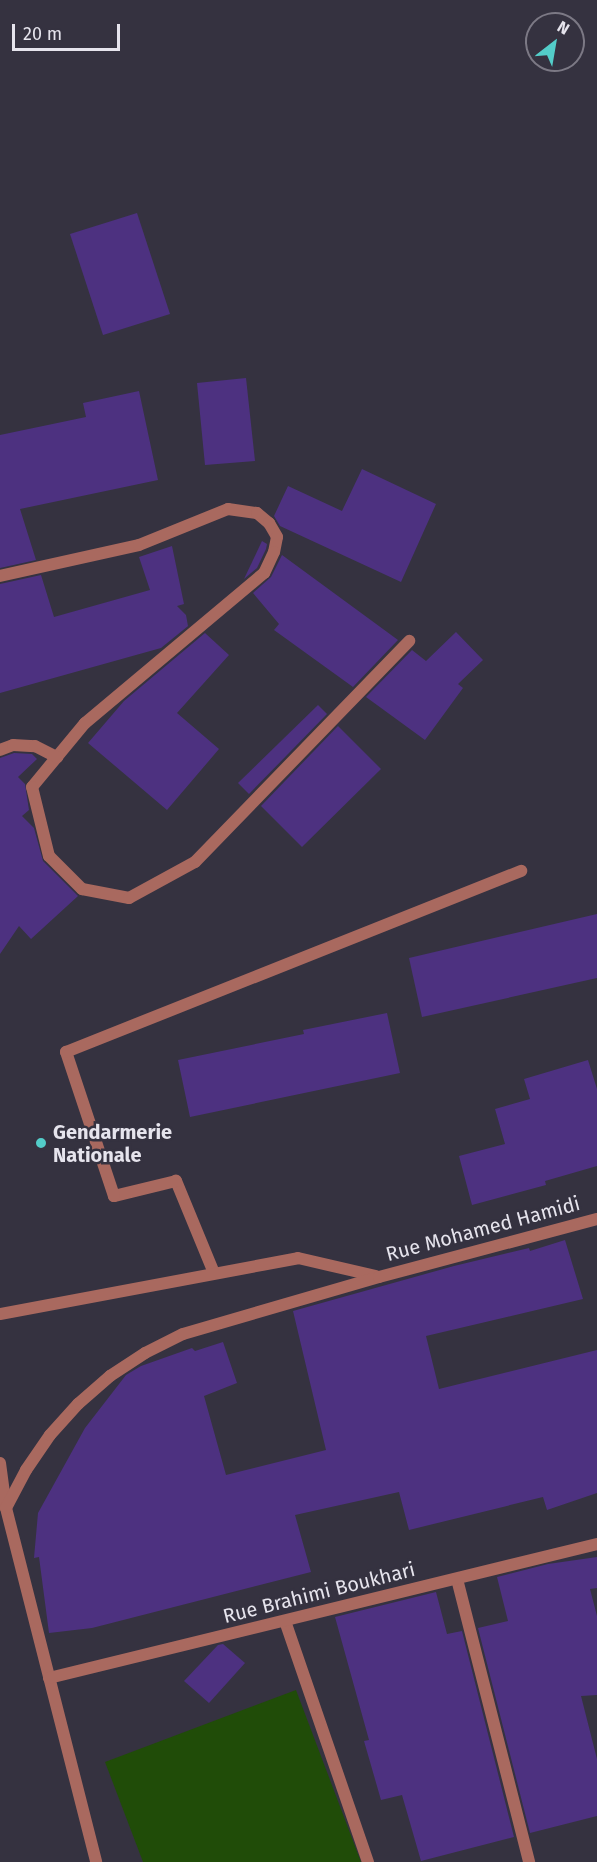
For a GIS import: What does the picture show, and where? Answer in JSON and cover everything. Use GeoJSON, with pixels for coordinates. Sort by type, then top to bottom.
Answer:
{"type":"FeatureCollection","features":[{"type":"Feature","properties":{"kind":"street"},"geometry":{"type":"LineString","coordinates":[[0,576],[140,545],[228,509],[257,513],[268,522],[277,537],[274,552],[264,573],[85,723],[32,787],[49,856],[82,889],[129,898],[195,862],[409,640]]}},
{"type":"Feature","properties":{"kind":"street"},"geometry":{"type":"LineString","coordinates":[[0,750],[13,745],[35,746],[57,757]]}},
{"type":"Feature","properties":{"kind":"street"},"geometry":{"type":"LineString","coordinates":[[214,1273],[176,1181],[114,1196],[66,1052],[521,870]]}},
{"type":"Feature","properties":{"kind":"street","name":"Rue Mohamed Hamidi"},"geometry":{"type":"LineString","coordinates":[[6,1508],[26,1470],[50,1435],[78,1404],[110,1376],[145,1353],[183,1334],[223,1320],[597,1219]]}},
{"type":"Feature","properties":{"kind":"street"},"geometry":{"type":"LineString","coordinates":[[0,1314],[298,1258],[379,1277]]}},
{"type":"Feature","properties":{"kind":"street"},"geometry":{"type":"LineString","coordinates":[[0,1463],[6,1508],[96,1862]]}},
{"type":"Feature","properties":{"kind":"street","name":"Rue Brahimi Boukhari"},"geometry":{"type":"LineString","coordinates":[[49,1678],[597,1544]]}},
{"type":"Feature","properties":{"kind":"street"},"geometry":{"type":"LineString","coordinates":[[457,1579],[529,1862]]}},
{"type":"Feature","properties":{"kind":"street"},"geometry":{"type":"LineString","coordinates":[[285,1621],[368,1862]]}},
{"type":"Feature","properties":{"kind":"green space"},"geometry":{"type":"Polygon","coordinates":[[[296,1690],[361,1862],[143,1862],[105,1762],[296,1690]]]}},
{"type":"Feature","properties":{"kind":"building"},"geometry":{"type":"Polygon","coordinates":[[[137,213],[170,314],[103,335],[70,234],[137,213]]]}},
{"type":"Feature","properties":{"kind":"building"},"geometry":{"type":"Polygon","coordinates":[[[246,378],[255,461],[205,465],[197,383],[246,378]]]}},
{"type":"Feature","properties":{"kind":"building"},"geometry":{"type":"Polygon","coordinates":[[[139,391],[158,480],[20,509],[36,560],[0,568],[0,435],[86,417],[83,403],[139,391]]]}},
{"type":"Feature","properties":{"kind":"building"},"geometry":{"type":"Polygon","coordinates":[[[362,469],[436,504],[401,582],[280,526],[274,516],[288,486],[342,511],[362,469]]]}},
{"type":"Feature","properties":{"kind":"building"},"geometry":{"type":"Polygon","coordinates":[[[262,541],[267,544],[257,568],[244,579],[262,541]]]}},
{"type":"Feature","properties":{"kind":"building"},"geometry":{"type":"Polygon","coordinates":[[[172,546],[184,604],[177,606],[186,615],[188,626],[193,622],[161,648],[0,693],[0,584],[41,575],[54,617],[150,590],[139,557],[172,546]]]}},
{"type":"Feature","properties":{"kind":"building"},"geometry":{"type":"Polygon","coordinates":[[[282,555],[398,640],[353,687],[274,630],[279,624],[253,593],[271,577],[282,555]]]}},
{"type":"Feature","properties":{"kind":"building"},"geometry":{"type":"Polygon","coordinates":[[[456,632],[483,660],[458,684],[463,688],[425,740],[366,697],[412,650],[426,661],[456,632]]]}},
{"type":"Feature","properties":{"kind":"building"},"geometry":{"type":"Polygon","coordinates":[[[205,633],[229,655],[177,713],[219,749],[167,810],[88,743],[124,701],[205,633]]]}},
{"type":"Feature","properties":{"kind":"building"},"geometry":{"type":"Polygon","coordinates":[[[318,705],[327,714],[249,794],[238,783],[318,705]]]}},
{"type":"Feature","properties":{"kind":"building"},"geometry":{"type":"Polygon","coordinates":[[[338,726],[381,769],[302,847],[261,806],[338,726]]]}},
{"type":"Feature","properties":{"kind":"building"},"geometry":{"type":"Polygon","coordinates":[[[14,753],[32,754],[37,759],[18,777],[25,784],[29,810],[22,816],[34,828],[43,861],[78,896],[31,939],[19,926],[0,954],[0,758],[14,753]]]}},
{"type":"Feature","properties":{"kind":"building"},"geometry":{"type":"Polygon","coordinates":[[[597,914],[597,978],[422,1017],[409,958],[597,914]]]}},
{"type":"Feature","properties":{"kind":"building"},"geometry":{"type":"Polygon","coordinates":[[[387,1013],[400,1073],[190,1117],[178,1060],[304,1034],[303,1030],[387,1013]]]}},
{"type":"Feature","properties":{"kind":"building"},"geometry":{"type":"Polygon","coordinates":[[[588,1060],[597,1089],[597,1166],[545,1181],[546,1185],[472,1205],[459,1156],[505,1144],[495,1109],[530,1099],[524,1079],[588,1060]]]}},
{"type":"Feature","properties":{"kind":"building"},"geometry":{"type":"Polygon","coordinates":[[[565,1240],[583,1299],[426,1336],[439,1389],[597,1350],[597,1493],[547,1510],[543,1497],[409,1530],[399,1492],[295,1515],[311,1572],[92,1628],[49,1633],[39,1557],[34,1558],[38,1513],[85,1428],[126,1375],[141,1366],[192,1348],[195,1351],[223,1342],[237,1383],[204,1396],[226,1475],[326,1450],[293,1311],[454,1266],[529,1248],[530,1251],[565,1240]]]}},
{"type":"Feature","properties":{"kind":"building"},"geometry":{"type":"Polygon","coordinates":[[[597,1557],[597,1588],[590,1589],[597,1616],[597,1695],[581,1696],[597,1759],[597,1816],[530,1833],[478,1628],[508,1621],[497,1577],[548,1564],[597,1557]]]}},
{"type":"Feature","properties":{"kind":"building"},"geometry":{"type":"Polygon","coordinates":[[[436,1592],[447,1634],[462,1631],[514,1837],[421,1861],[402,1795],[381,1800],[364,1741],[369,1740],[335,1617],[436,1592]]]}},
{"type":"Feature","properties":{"kind":"building"},"geometry":{"type":"Polygon","coordinates":[[[223,1644],[245,1663],[209,1703],[184,1681],[218,1645],[223,1644]]]}},
{"type":"Feature","properties":{"kind":"place","name":"Gendarmerie Nationale"},"geometry":{"type":"Point","coordinates":[41,1143]}}]}
